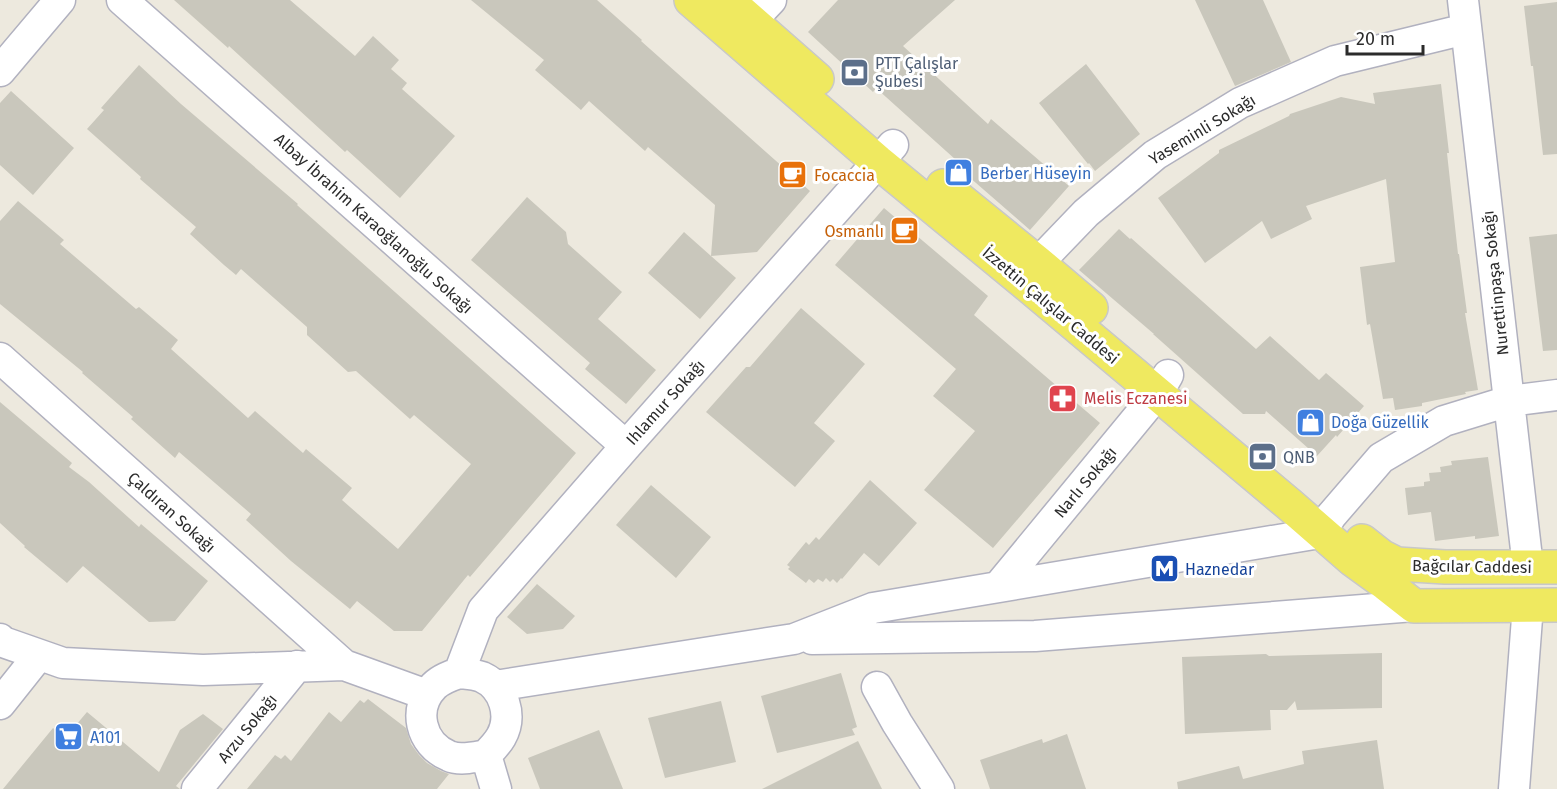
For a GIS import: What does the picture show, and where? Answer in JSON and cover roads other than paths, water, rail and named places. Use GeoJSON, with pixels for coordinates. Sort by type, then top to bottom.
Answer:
{"type":"FeatureCollection","features":[{"type":"Feature","properties":{"kind":"main road","name":"İzzettin Çalışlar Caddesi"},"geometry":{"type":"LineString","coordinates":[[691,0],[1031,272],[1163,385],[1232,433],[1326,524],[1353,560],[1414,606]]}},
{"type":"Feature","properties":{"kind":"main road","name":"İzzettin Çalışlar Caddesi"},"geometry":{"type":"LineString","coordinates":[[749,7],[885,154]]}},
{"type":"Feature","properties":{"kind":"main road","name":"Bağcılar Caddesi"},"geometry":{"type":"LineString","coordinates":[[1326,524],[1397,564],[1446,567],[1543,567]]}},
{"type":"Feature","properties":{"kind":"main road"},"geometry":{"type":"LineString","coordinates":[[1414,606],[1542,605]]}},
{"type":"Feature","properties":{"kind":"street"},"geometry":{"type":"LineString","coordinates":[[0,71],[60,0]]}},
{"type":"Feature","properties":{"kind":"street","name":"Albay İbrahim Karaoğlanoğlu Sokağı"},"geometry":{"type":"LineString","coordinates":[[122,0],[626,446]]}},
{"type":"Feature","properties":{"kind":"street","name":"Yaseminli Sokağı"},"geometry":{"type":"LineString","coordinates":[[1031,272],[1086,213],[1155,155],[1240,103],[1335,61],[1465,14]]}},
{"type":"Feature","properties":{"kind":"street","name":"Nurettinpaşa Sokağı"},"geometry":{"type":"LineString","coordinates":[[1465,14],[1509,401],[1543,567]]}},
{"type":"Feature","properties":{"kind":"street","name":"Ihlamur Sokağı"},"geometry":{"type":"LineString","coordinates":[[459,674],[483,610],[885,154]]}},
{"type":"Feature","properties":{"kind":"street","name":"Çaldıran Sokağı"},"geometry":{"type":"LineString","coordinates":[[0,358],[344,665]]}},
{"type":"Feature","properties":{"kind":"street","name":"Narlı Sokağı"},"geometry":{"type":"LineString","coordinates":[[998,587],[1163,385]]}},
{"type":"Feature","properties":{"kind":"street"},"geometry":{"type":"LineString","coordinates":[[794,639],[873,608],[998,587],[1326,524],[1381,458],[1444,421],[1509,401],[1557,395]]}},
{"type":"Feature","properties":{"kind":"street"},"geometry":{"type":"LineString","coordinates":[[1514,789],[1542,605]]}},
{"type":"Feature","properties":{"kind":"street"},"geometry":{"type":"LineString","coordinates":[[495,686],[794,639],[1035,636],[1414,606]]}},
{"type":"Feature","properties":{"kind":"street"},"geometry":{"type":"LineString","coordinates":[[0,639],[63,663],[203,670],[344,665],[426,695]]}},
{"type":"Feature","properties":{"kind":"street"},"geometry":{"type":"LineString","coordinates":[[0,704],[39,655]]}},
{"type":"Feature","properties":{"kind":"street","name":"Arzu Sokağı"},"geometry":{"type":"LineString","coordinates":[[197,789],[297,666]]}},
{"type":"Feature","properties":{"kind":"street"},"geometry":{"type":"LineString","coordinates":[[472,674],[484,678],[495,686],[506,709],[507,722],[502,735],[486,755],[465,758],[449,756],[433,745],[425,734],[421,722],[426,695],[435,684],[446,677],[472,674]]}},
{"type":"Feature","properties":{"kind":"street"},"geometry":{"type":"LineString","coordinates":[[877,687],[939,789]]}},
{"type":"Feature","properties":{"kind":"street"},"geometry":{"type":"LineString","coordinates":[[486,755],[496,789]]}},
{"type":"Feature","properties":{"kind":"place","name":"PTT Çalışlar Şubesi"},"geometry":{"type":"Point","coordinates":[854,72]}},
{"type":"Feature","properties":{"kind":"place","name":"Berber Hüseyin"},"geometry":{"type":"Point","coordinates":[959,173]}},
{"type":"Feature","properties":{"kind":"place","name":"Focaccia"},"geometry":{"type":"Point","coordinates":[793,175]}},
{"type":"Feature","properties":{"kind":"place","name":"Osmanlı"},"geometry":{"type":"Point","coordinates":[905,231]}},
{"type":"Feature","properties":{"kind":"place","name":"Melis Eczanesi"},"geometry":{"type":"Point","coordinates":[1063,398]}},
{"type":"Feature","properties":{"kind":"place","name":"Doğa Güzellik"},"geometry":{"type":"Point","coordinates":[1310,422]}},
{"type":"Feature","properties":{"kind":"place","name":"QNB"},"geometry":{"type":"Point","coordinates":[1262,457]}},
{"type":"Feature","properties":{"kind":"place","name":"Haznedar"},"geometry":{"type":"Point","coordinates":[1164,569]}},
{"type":"Feature","properties":{"kind":"place","name":"A101"},"geometry":{"type":"Point","coordinates":[69,737]}}]}
